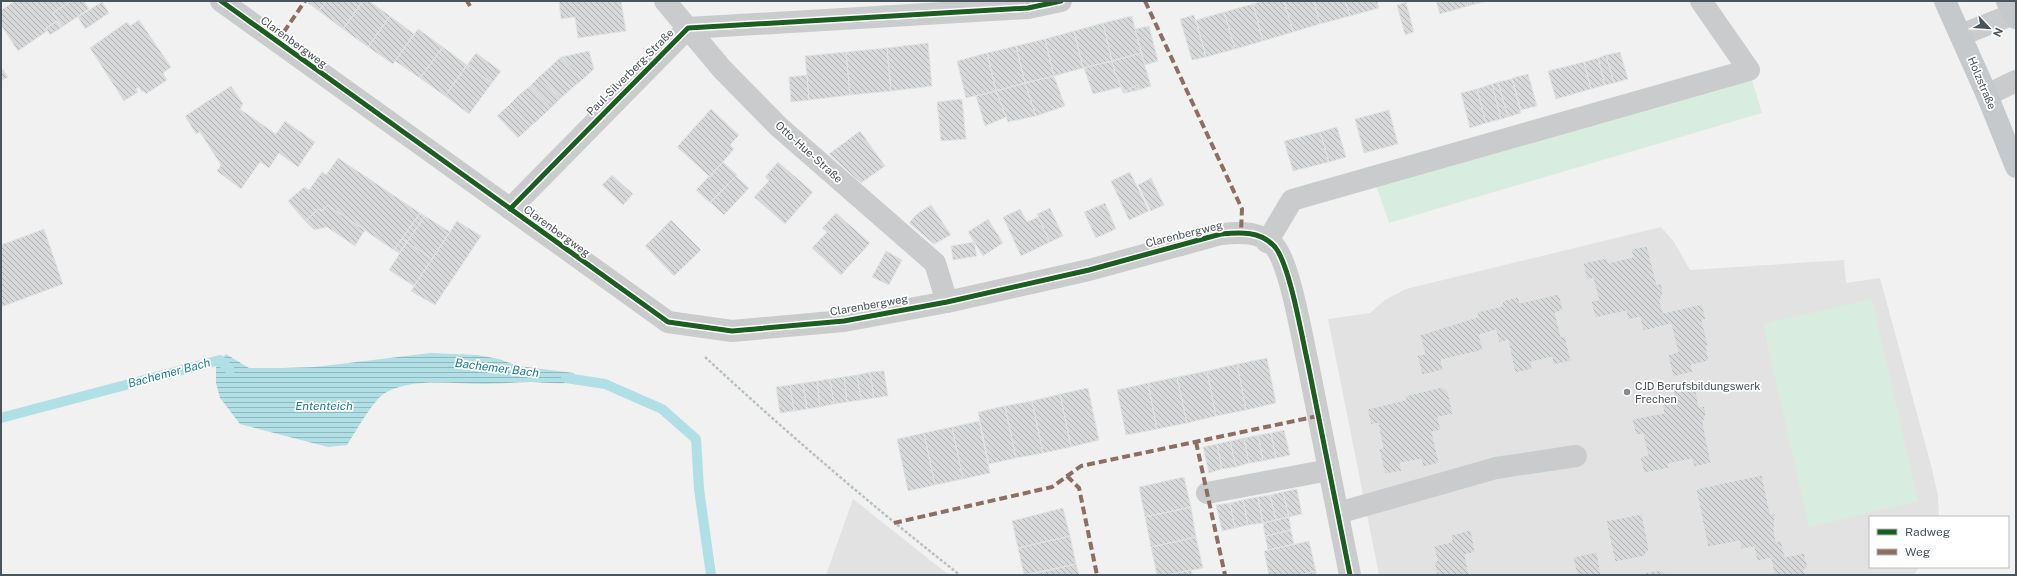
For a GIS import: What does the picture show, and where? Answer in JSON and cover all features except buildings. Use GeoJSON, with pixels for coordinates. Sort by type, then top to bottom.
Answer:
{"type":"FeatureCollection","features":[{"type":"Feature","properties":{"kind":"main road","name":"Holzstraße"},"geometry":{"type":"LineString","coordinates":[[1945,1],[1987,95],[2016,167]]}},
{"type":"Feature","properties":{"kind":"street","name":"Clarenbergweg"},"geometry":{"type":"LineString","coordinates":[[221,1],[668,322],[732,331],[844,321],[947,302],[1089,270],[1222,234],[1241,232],[1259,236],[1275,248],[1284,264],[1298,317],[1350,575]]}},
{"type":"Feature","properties":{"kind":"street","name":"Otto-Hue-Straße"},"geometry":{"type":"LineString","coordinates":[[665,1],[722,69],[780,127],[935,263],[947,302]]}},
{"type":"Feature","properties":{"kind":"street","name":"Paul-Silverberg-Straße"},"geometry":{"type":"LineString","coordinates":[[510,209],[688,28],[1028,8],[1061,1]]}},
{"type":"Feature","properties":{"kind":"street"},"geometry":{"type":"LineString","coordinates":[[1267,242],[1292,200],[1749,70],[1701,1]]}},
{"type":"Feature","properties":{"kind":"street"},"geometry":{"type":"LineString","coordinates":[[1961,35],[2013,11]]}},
{"type":"Feature","properties":{"kind":"street"},"geometry":{"type":"LineString","coordinates":[[1987,95],[2016,81]]}},
{"type":"Feature","properties":{"kind":"street"},"geometry":{"type":"LineString","coordinates":[[1338,513],[1496,468],[1576,456]]}},
{"type":"Feature","properties":{"kind":"street"},"geometry":{"type":"LineString","coordinates":[[1207,493],[1329,470]]}},
{"type":"Feature","properties":{"kind":"path"},"geometry":{"type":"LineString","coordinates":[[702,354],[789,434],[894,523],[960,575]]}},
{"type":"Feature","properties":{"kind":"shaded area","name":"CJD Berufsbildungswerk Frechen"},"geometry":{"type":"Polygon","coordinates":[[[1661,227],[1674,242],[1690,270],[1844,260],[1846,283],[1880,278],[1931,465],[1938,496],[1939,516],[1869,516],[1869,568],[1918,568],[1914,575],[1379,575],[1328,319],[1370,313],[1385,300],[1406,289],[1661,227]]]}},
{"type":"Feature","properties":{"kind":"shaded area"},"geometry":{"type":"Polygon","coordinates":[[[853,499],[949,575],[826,575],[853,499]]]}},
{"type":"Feature","properties":{"kind":"green space"},"geometry":{"type":"Polygon","coordinates":[[[1752,80],[1762,113],[1389,223],[1375,182],[1752,80]]]}},
{"type":"Feature","properties":{"kind":"green space"},"geometry":{"type":"Polygon","coordinates":[[[1872,299],[1918,501],[1809,527],[1763,324],[1872,299]]]}},
{"type":"Feature","properties":{"kind":"water","name":"Ententeich"},"geometry":{"type":"Polygon","coordinates":[[[431,353],[477,355],[499,359],[518,366],[574,373],[579,380],[567,383],[531,382],[485,384],[434,382],[396,388],[385,393],[375,402],[347,445],[328,447],[240,424],[220,398],[216,383],[216,364],[226,354],[249,368],[283,368],[315,367],[431,353]]]}},
{"type":"Feature","properties":{"kind":"waterway","name":"Bachemer Bach"},"geometry":{"type":"LineString","coordinates":[[1,418],[220,360],[230,370]]}},
{"type":"Feature","properties":{"kind":"waterway","name":"Bachemer Bach"},"geometry":{"type":"LineString","coordinates":[[566,378],[605,384],[662,409],[696,439],[699,489],[711,575]]}},
{"type":"Feature","properties":{"kind":"marked path"},"geometry":{"type":"LineString","coordinates":[[277,42],[305,1]]}},
{"type":"Feature","properties":{"kind":"marked path"},"geometry":{"type":"LineString","coordinates":[[467,1],[470,6]]}},
{"type":"Feature","properties":{"kind":"marked path"},"geometry":{"type":"LineString","coordinates":[[1145,1],[1242,209],[1241,232]]}},
{"type":"Feature","properties":{"kind":"marked path"},"geometry":{"type":"LineString","coordinates":[[894,523],[1052,487],[1081,466],[1318,416]]}},
{"type":"Feature","properties":{"kind":"marked path"},"geometry":{"type":"LineString","coordinates":[[1196,442],[1225,575]]}},
{"type":"Feature","properties":{"kind":"marked path"},"geometry":{"type":"LineString","coordinates":[[1067,476],[1079,488],[1097,575]]}},
{"type":"Feature","properties":{"kind":"cycle path"},"geometry":{"type":"LineString","coordinates":[[221,1],[668,322],[732,331],[844,321],[947,302],[1089,270],[1221,234],[1243,233],[1257,235],[1263,238],[1275,247],[1286,269],[1299,320],[1350,575]]}},
{"type":"Feature","properties":{"kind":"cycle path"},"geometry":{"type":"LineString","coordinates":[[510,209],[688,28],[1028,8],[1061,1]]}},
{"type":"Feature","properties":{"kind":"place","name":"CJD Berufsbildungswerk Frechen"},"geometry":{"type":"Point","coordinates":[1627,392]}}]}
